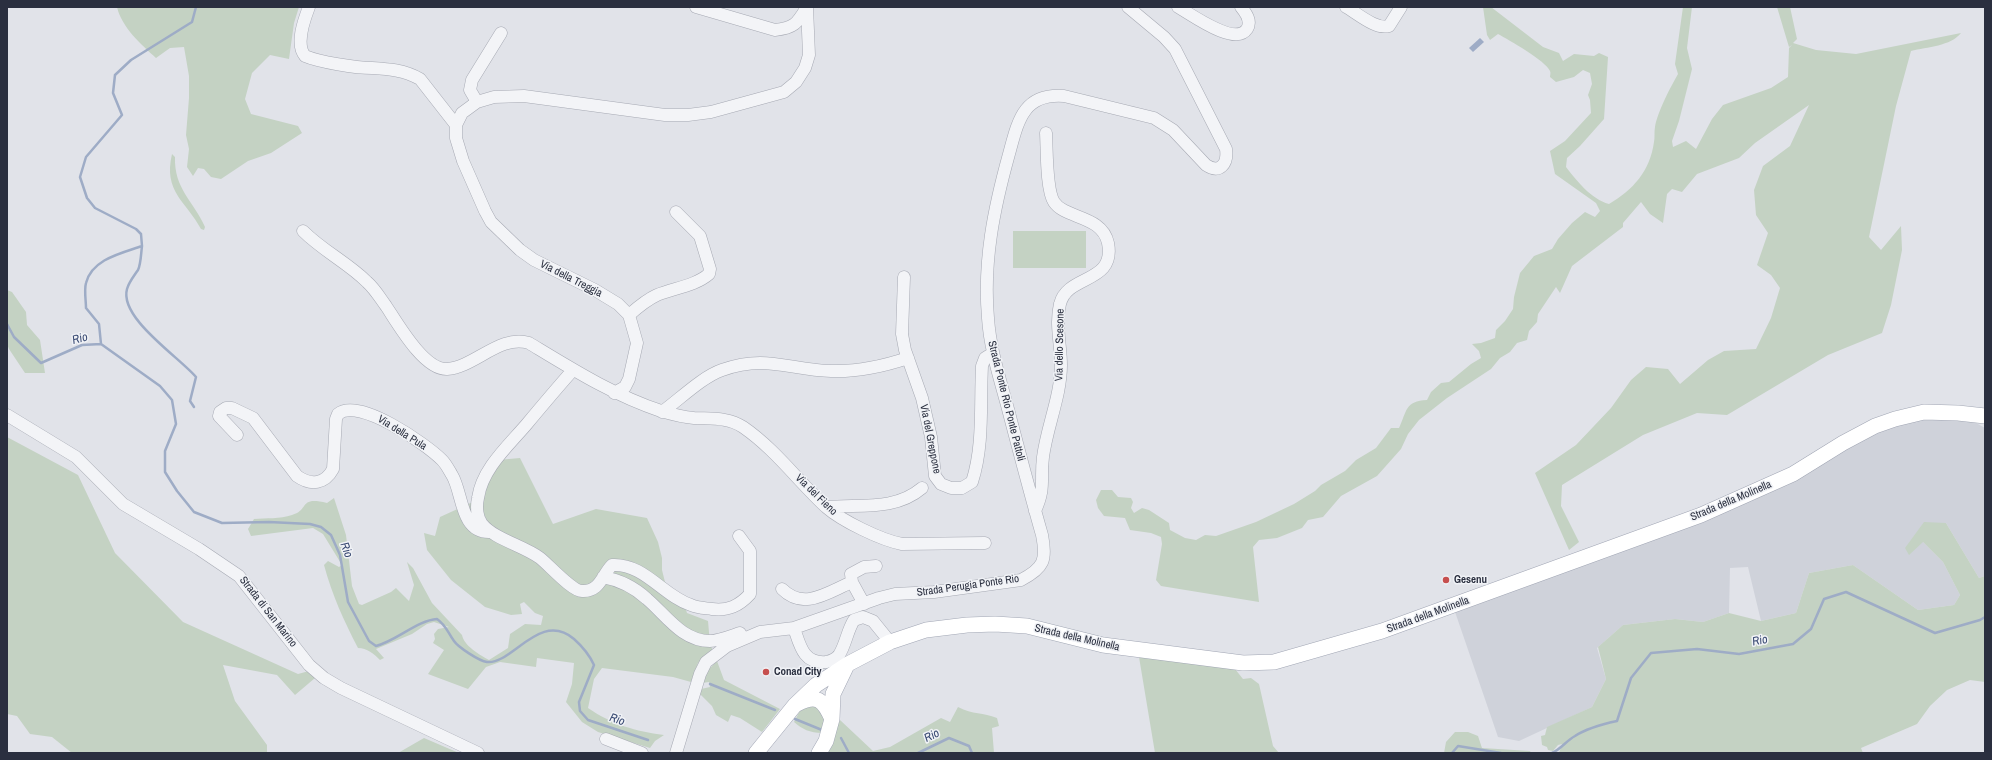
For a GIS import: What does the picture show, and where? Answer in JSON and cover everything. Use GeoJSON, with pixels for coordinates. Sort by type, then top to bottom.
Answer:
{"type":"FeatureCollection","features":[{"type":"Feature","properties":{"kind":"main road","name":"Strada della Molinella"},"geometry":{"type":"LineString","coordinates":[[848,664],[890,642],[926,630],[967,625],[995,624],[1027,626],[1103,646],[1243,663],[1274,662],[1382,631],[1700,515],[1793,474],[1842,443],[1875,426],[1895,418],[1924,412],[1958,413],[1985,416]]}},
{"type":"Feature","properties":{"kind":"main road"},"geometry":{"type":"LineString","coordinates":[[756,753],[795,705],[816,685],[848,664]]}},
{"type":"Feature","properties":{"kind":"main road"},"geometry":{"type":"LineString","coordinates":[[819,753],[826,741],[832,719],[833,694],[848,664]]}},
{"type":"Feature","properties":{"kind":"main road"},"geometry":{"type":"LineString","coordinates":[[816,685],[824,685],[833,694]]}},
{"type":"Feature","properties":{"kind":"main road"},"geometry":{"type":"LineString","coordinates":[[795,705],[807,699],[813,698],[820,700],[826,705],[832,719]]}},
{"type":"Feature","properties":{"kind":"street"},"geometry":{"type":"LineString","coordinates":[[309,7],[300,44],[301,51],[305,56],[371,68],[386,67],[414,76],[420,79],[456,125],[462,113],[477,102],[494,97],[524,96],[666,115],[688,115],[712,112],[784,92],[796,82],[805,68],[809,55],[807,7]]}},
{"type":"Feature","properties":{"kind":"street"},"geometry":{"type":"LineString","coordinates":[[696,7],[775,30],[787,29],[796,25],[807,7]]}},
{"type":"Feature","properties":{"kind":"street","name":"Strada Ponte Rio Ponte Pattoli"},"geometry":{"type":"LineString","coordinates":[[1030,493],[993,353],[988,317],[988,263],[991,228],[997,197],[1015,133],[1022,116],[1032,102],[1040,97],[1050,95],[1064,96],[1154,118],[1173,130],[1206,165],[1212,169],[1218,168],[1225,164],[1227,157],[1226,149],[1175,49],[1164,37],[1128,7]]}},
{"type":"Feature","properties":{"kind":"street"},"geometry":{"type":"LineString","coordinates":[[1178,7],[1222,32],[1239,35],[1246,30],[1249,24],[1248,16],[1241,7]]}},
{"type":"Feature","properties":{"kind":"street"},"geometry":{"type":"LineString","coordinates":[[1346,7],[1375,24],[1386,27],[1390,26],[1401,7]]}},
{"type":"Feature","properties":{"kind":"street"},"geometry":{"type":"LineString","coordinates":[[477,102],[470,90],[472,80],[501,33]]}},
{"type":"Feature","properties":{"kind":"street","name":"Via della Treggia"},"geometry":{"type":"LineString","coordinates":[[456,125],[456,138],[463,161],[485,211],[492,222],[520,250],[534,260],[595,290],[618,304],[629,315]]}},
{"type":"Feature","properties":{"kind":"street","name":"Via dello Scesone"},"geometry":{"type":"LineString","coordinates":[[1035,511],[1042,494],[1043,458],[1060,383],[1060,305],[1069,288],[1100,272],[1106,264],[1109,254],[1108,242],[1100,229],[1090,221],[1060,208],[1054,203],[1050,188],[1046,133]]}},
{"type":"Feature","properties":{"kind":"street"},"geometry":{"type":"LineString","coordinates":[[303,231],[368,282],[420,354],[434,366],[440,369],[456,367],[495,349],[522,341],[529,343],[614,393],[625,387],[629,379],[637,343],[629,315],[642,303],[692,284],[709,274],[710,268],[700,236],[676,212]]}},
{"type":"Feature","properties":{"kind":"street","name":"Via del Greppone"},"geometry":{"type":"LineString","coordinates":[[904,277],[902,334],[908,358],[922,398],[931,437],[935,476],[941,484],[951,488],[962,488],[972,482],[976,471],[979,449],[982,366],[985,358],[993,353]]}},
{"type":"Feature","properties":{"kind":"street"},"geometry":{"type":"LineString","coordinates":[[662,412],[711,375],[721,370],[739,365],[759,362],[831,371],[884,366],[908,358]]}},
{"type":"Feature","properties":{"kind":"street"},"geometry":{"type":"LineString","coordinates":[[573,370],[493,463],[481,486],[478,498],[477,512],[482,525],[540,558],[574,588],[581,592],[593,590],[600,584],[603,577],[612,565],[619,564],[640,573],[673,596],[690,605],[724,610],[742,603],[750,594],[750,551],[740,536]]}},
{"type":"Feature","properties":{"kind":"street","name":"Via del Fieno"},"geometry":{"type":"LineString","coordinates":[[614,393],[662,412],[692,418],[722,419],[742,427],[771,449],[837,516],[896,543],[985,543]]}},
{"type":"Feature","properties":{"kind":"street","name":"Via della Pula"},"geometry":{"type":"LineString","coordinates":[[236,435],[219,416],[220,412],[226,408],[232,408],[253,418],[297,476],[303,480],[317,482],[329,476],[334,469],[336,419],[338,414],[351,410],[376,416],[392,425],[442,461],[453,477],[465,514],[472,525],[478,530],[492,532]]}},
{"type":"Feature","properties":{"kind":"street","name":"Strada di San Marino"},"geometry":{"type":"LineString","coordinates":[[7,415],[76,457],[124,504],[199,549],[239,576],[309,665],[324,678],[341,688],[478,753]]}},
{"type":"Feature","properties":{"kind":"street"},"geometry":{"type":"LineString","coordinates":[[827,507],[890,504],[911,497],[922,488]]}},
{"type":"Feature","properties":{"kind":"street","name":"Strada Perugia Ponte Rio"},"geometry":{"type":"LineString","coordinates":[[676,753],[700,674],[706,662],[727,646],[760,632],[794,628],[879,598],[895,594],[934,592],[1021,580],[1032,574],[1040,568],[1044,558],[1044,549],[1030,493]]}},
{"type":"Feature","properties":{"kind":"street"},"geometry":{"type":"LineString","coordinates":[[864,604],[852,582],[851,574],[864,567],[876,566]]}},
{"type":"Feature","properties":{"kind":"street"},"geometry":{"type":"LineString","coordinates":[[603,577],[618,580],[628,585],[648,599],[668,621],[695,639],[711,641],[750,629],[760,632]]}},
{"type":"Feature","properties":{"kind":"street"},"geometry":{"type":"LineString","coordinates":[[782,589],[792,597],[804,601],[815,598],[852,582]]}},
{"type":"Feature","properties":{"kind":"street"},"geometry":{"type":"LineString","coordinates":[[794,628],[802,652],[809,659],[819,663],[830,661],[838,656],[854,620],[863,617],[873,621],[890,642]]}},
{"type":"Feature","properties":{"kind":"street"},"geometry":{"type":"LineString","coordinates":[[606,739],[642,753]]}},
{"type":"Feature","properties":{"kind":"shaded area","name":"Gesenu"},"geometry":{"type":"Polygon","coordinates":[[[1958,413],[1985,428],[1985,576],[1979,578],[1946,523],[1923,542],[1943,562],[1960,595],[1954,605],[1918,610],[1853,565],[1809,573],[1796,613],[1761,621],[1748,567],[1730,568],[1729,613],[1703,622],[1675,619],[1623,625],[1597,648],[1606,679],[1592,707],[1519,741],[1498,737],[1453,606],[1701,515],[1875,426],[1958,413]]]}},
{"type":"Feature","properties":{"kind":"green space"},"geometry":{"type":"Polygon","coordinates":[[[117,7],[299,7],[294,23],[289,59],[270,55],[252,73],[245,99],[251,114],[298,126],[302,133],[271,153],[248,161],[221,179],[211,177],[204,169],[198,168],[193,176],[187,167],[189,149],[186,135],[189,76],[184,47],[170,48],[156,58],[128,29],[119,15],[117,7]]]}},
{"type":"Feature","properties":{"kind":"green space"},"geometry":{"type":"Polygon","coordinates":[[[1483,7],[1491,7],[1543,47],[1559,53],[1563,61],[1574,54],[1594,56],[1599,53],[1608,57],[1604,119],[1567,158],[1566,167],[1590,194],[1602,202],[1609,204],[1618,199],[1633,186],[1649,162],[1658,114],[1678,74],[1675,64],[1683,7],[1692,7],[1687,48],[1692,69],[1679,121],[1672,141],[1673,147],[1686,141],[1696,149],[1712,119],[1723,105],[1771,88],[1788,77],[1789,48],[1792,45],[1789,47],[1777,7],[1790,7],[1797,39],[1793,43],[1816,50],[1856,54],[1961,33],[1951,41],[1911,51],[1896,106],[1869,237],[1881,250],[1901,226],[1902,250],[1891,305],[1882,333],[1828,355],[1727,415],[1697,413],[1643,435],[1562,485],[1561,506],[1579,542],[1569,550],[1535,473],[1576,445],[1611,408],[1631,380],[1646,367],[1668,369],[1680,384],[1708,360],[1724,351],[1756,349],[1771,318],[1780,288],[1771,275],[1757,265],[1768,233],[1756,215],[1754,190],[1763,166],[1790,146],[1809,105],[1755,143],[1739,158],[1697,174],[1682,192],[1672,189],[1667,194],[1663,223],[1650,214],[1641,202],[1623,223],[1623,227],[1572,266],[1560,293],[1556,287],[1538,314],[1537,322],[1529,331],[1527,340],[1517,343],[1510,352],[1500,358],[1491,369],[1447,398],[1419,420],[1408,434],[1401,449],[1377,476],[1341,496],[1323,517],[1308,520],[1302,528],[1277,538],[1259,540],[1253,547],[1259,602],[1161,586],[1156,580],[1162,544],[1161,537],[1151,533],[1130,530],[1125,518],[1104,516],[1098,508],[1096,500],[1101,490],[1112,490],[1118,497],[1131,498],[1133,502],[1131,508],[1134,513],[1142,508],[1149,510],[1169,523],[1170,530],[1185,538],[1196,540],[1205,535],[1216,536],[1256,522],[1294,504],[1315,491],[1321,485],[1345,471],[1356,460],[1376,448],[1391,428],[1399,428],[1408,408],[1414,402],[1427,400],[1431,392],[1441,383],[1449,382],[1481,358],[1479,351],[1472,344],[1481,343],[1495,338],[1496,330],[1505,321],[1513,309],[1514,297],[1520,273],[1534,256],[1552,249],[1558,239],[1572,223],[1585,212],[1595,217],[1600,211],[1596,203],[1555,174],[1550,151],[1565,141],[1591,113],[1588,95],[1592,84],[1590,73],[1583,70],[1574,77],[1556,82],[1550,77],[1550,72],[1547,67],[1527,51],[1498,34],[1490,40],[1487,35],[1483,7]]]}},
{"type":"Feature","properties":{"kind":"green space"},"geometry":{"type":"Polygon","coordinates":[[[172,154],[175,157],[178,178],[181,186],[205,227],[204,230],[201,229],[173,187],[170,167],[172,154]]]}},
{"type":"Feature","properties":{"kind":"green space"},"geometry":{"type":"Polygon","coordinates":[[[1013,231],[1086,231],[1086,268],[1013,268],[1013,231]]]}},
{"type":"Feature","properties":{"kind":"green space"},"geometry":{"type":"Polygon","coordinates":[[[7,290],[12,292],[26,312],[27,325],[40,340],[45,373],[25,373],[9,349],[7,344],[7,290]]]}},
{"type":"Feature","properties":{"kind":"green space"},"geometry":{"type":"Polygon","coordinates":[[[7,437],[78,475],[115,553],[183,622],[298,674],[309,671],[313,674],[315,678],[295,695],[277,675],[223,665],[235,701],[267,745],[267,753],[72,753],[52,737],[30,734],[17,716],[7,714],[7,437]]]}},
{"type":"Feature","properties":{"kind":"green space"},"geometry":{"type":"Polygon","coordinates":[[[520,458],[553,524],[596,509],[647,518],[658,542],[665,582],[682,597],[687,613],[708,621],[710,644],[713,651],[698,663],[691,682],[673,677],[602,668],[594,679],[588,708],[615,723],[664,735],[655,741],[650,748],[598,732],[582,722],[566,702],[572,684],[574,663],[537,658],[536,667],[500,662],[486,667],[468,689],[428,674],[444,650],[433,643],[435,639],[434,634],[438,629],[449,627],[434,622],[427,624],[412,634],[376,649],[384,658],[380,660],[367,650],[358,648],[343,618],[324,565],[328,561],[339,567],[342,565],[323,534],[313,528],[251,536],[248,529],[254,519],[278,518],[292,515],[301,510],[308,502],[318,501],[327,503],[334,498],[346,535],[352,586],[359,604],[362,605],[391,592],[396,588],[409,601],[414,585],[407,562],[413,568],[432,603],[462,635],[463,639],[469,646],[489,660],[508,648],[510,634],[525,624],[541,625],[543,616],[535,613],[524,602],[520,604],[522,614],[511,615],[485,607],[451,580],[427,550],[424,533],[435,536],[440,517],[475,501],[477,487],[487,461],[520,458]]]}},
{"type":"Feature","properties":{"kind":"green space"},"geometry":{"type":"Polygon","coordinates":[[[1924,522],[1946,523],[1979,578],[1985,576],[1985,682],[1970,680],[1947,690],[1930,706],[1917,724],[1861,748],[1863,753],[1559,753],[1562,744],[1558,745],[1553,751],[1548,750],[1547,747],[1542,745],[1541,736],[1545,735],[1547,727],[1592,707],[1606,679],[1598,647],[1623,625],[1675,619],[1703,622],[1729,613],[1761,621],[1796,613],[1809,573],[1853,565],[1918,610],[1954,605],[1960,595],[1943,562],[1923,542],[1909,555],[1905,548],[1924,522]]]}},
{"type":"Feature","properties":{"kind":"green space"},"geometry":{"type":"Polygon","coordinates":[[[1139,657],[1235,669],[1243,679],[1251,678],[1259,684],[1273,746],[1279,753],[1155,753],[1139,657]]]}},
{"type":"Feature","properties":{"kind":"green space"},"geometry":{"type":"Polygon","coordinates":[[[717,661],[724,680],[780,709],[762,732],[740,718],[731,715],[728,722],[716,715],[712,706],[699,693],[701,689],[710,687],[709,682],[702,683],[705,673],[717,661]]]}},
{"type":"Feature","properties":{"kind":"green space"},"geometry":{"type":"Polygon","coordinates":[[[810,701],[825,713],[822,733],[806,730],[794,722],[803,705],[810,701]]]}},
{"type":"Feature","properties":{"kind":"green space"},"geometry":{"type":"Polygon","coordinates":[[[958,707],[963,710],[997,718],[999,726],[992,728],[994,753],[825,753],[840,720],[873,751],[890,747],[941,718],[950,722],[958,707]]]}},
{"type":"Feature","properties":{"kind":"green space"},"geometry":{"type":"Polygon","coordinates":[[[1455,732],[1468,732],[1478,736],[1482,748],[1530,751],[1531,753],[1444,753],[1446,742],[1455,732]]]}},
{"type":"Feature","properties":{"kind":"green space"},"geometry":{"type":"Polygon","coordinates":[[[424,738],[459,753],[398,753],[424,738]]]}},
{"type":"Feature","properties":{"kind":"water"},"geometry":{"type":"Polygon","coordinates":[[[1480,38],[1484,42],[1473,52],[1469,48],[1480,38]]]}},
{"type":"Feature","properties":{"kind":"waterway"},"geometry":{"type":"LineString","coordinates":[[101,344],[99,324],[86,308],[86,283],[94,268],[101,263],[117,254],[142,246],[141,234],[136,229],[95,208],[87,198],[80,177],[86,157],[122,115],[113,93],[115,75],[131,60],[192,22],[196,7]]}},
{"type":"Feature","properties":{"kind":"waterway"},"geometry":{"type":"LineString","coordinates":[[142,246],[139,268],[130,281],[127,289],[127,300],[132,312],[141,324],[196,377],[190,401],[194,407]]}},
{"type":"Feature","properties":{"kind":"waterway","name":"Rio"},"geometry":{"type":"LineString","coordinates":[[7,324],[14,337],[41,363],[82,345],[101,344],[160,386],[172,400],[176,424],[165,451],[165,472],[177,491],[194,512],[222,523],[269,522],[310,524],[321,527],[331,535],[340,555],[348,602],[369,641],[376,646],[391,640],[422,623],[437,619],[443,624],[454,641],[460,647],[487,662],[497,661],[538,634],[550,631],[562,632],[574,639],[580,645],[588,654],[594,665],[579,702],[580,711],[588,720],[648,740]]}},
{"type":"Feature","properties":{"kind":"waterway","name":"Rio"},"geometry":{"type":"LineString","coordinates":[[1552,753],[1580,733],[1617,721],[1631,678],[1651,653],[1697,649],[1739,654],[1793,644],[1811,629],[1824,599],[1846,592],[1935,633],[1980,620],[1985,617]]}},
{"type":"Feature","properties":{"kind":"waterway","name":"Rio"},"geometry":{"type":"LineString","coordinates":[[710,684],[775,710]]}},
{"type":"Feature","properties":{"kind":"waterway","name":"Rio"},"geometry":{"type":"LineString","coordinates":[[795,719],[822,730]]}},
{"type":"Feature","properties":{"kind":"waterway","name":"Rio"},"geometry":{"type":"LineString","coordinates":[[841,738],[849,753]]}},
{"type":"Feature","properties":{"kind":"waterway","name":"Rio"},"geometry":{"type":"LineString","coordinates":[[918,753],[949,738],[969,746],[972,753]]}},
{"type":"Feature","properties":{"kind":"waterway","name":"Rio"},"geometry":{"type":"LineString","coordinates":[[1452,753],[1458,746],[1501,753]]}},
{"type":"Feature","properties":{"kind":"place","name":"Gesenu"},"geometry":{"type":"Point","coordinates":[1446,580]}},
{"type":"Feature","properties":{"kind":"place","name":"Conad City"},"geometry":{"type":"Point","coordinates":[766,672]}}]}
